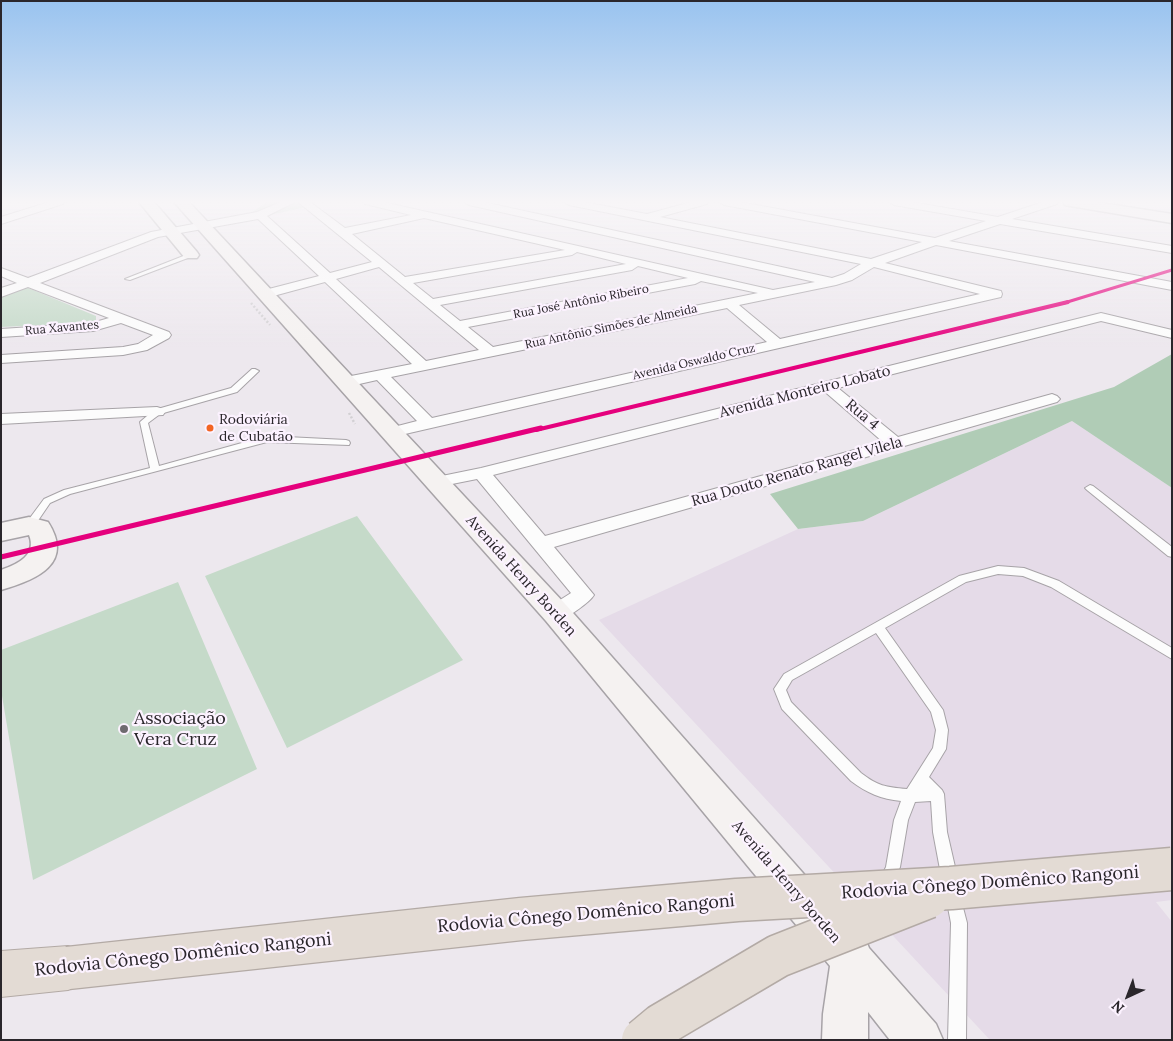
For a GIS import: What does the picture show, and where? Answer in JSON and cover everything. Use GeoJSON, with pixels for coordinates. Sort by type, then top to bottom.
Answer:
{"type":"FeatureCollection","features":[{"type":"Feature","properties":{"kind":"highway","name":"Rodovia Cônego Domênico Rangoni"},"geometry":{"type":"LineString","coordinates":[[1,974],[619,910],[737,900],[951,888],[1172,869]]}},
{"type":"Feature","properties":{"kind":"highway"},"geometry":{"type":"LineString","coordinates":[[643,1040],[661,1025],[778,956],[951,888]]}},
{"type":"Feature","properties":{"kind":"street"},"geometry":{"type":"LineString","coordinates":[[1,293],[111,251]]}},
{"type":"Feature","properties":{"kind":"street"},"geometry":{"type":"LineString","coordinates":[[187,251],[191,255]]}},
{"type":"Feature","properties":{"kind":"street","name":"Avenida Henry Borden"},"geometry":{"type":"LineString","coordinates":[[227,251],[556,613],[920,1040]]}},
{"type":"Feature","properties":{"kind":"street"},"geometry":{"type":"LineString","coordinates":[[298,251],[423,366]]}},
{"type":"Feature","properties":{"kind":"street"},"geometry":{"type":"LineString","coordinates":[[366,251],[490,352]]}},
{"type":"Feature","properties":{"kind":"street"},"geometry":{"type":"LineString","coordinates":[[402,281],[574,251]]}},
{"type":"Feature","properties":{"kind":"street"},"geometry":{"type":"LineString","coordinates":[[583,251],[774,294]]}},
{"type":"Feature","properties":{"kind":"street"},"geometry":{"type":"LineString","coordinates":[[696,251],[832,282]]}},
{"type":"Feature","properties":{"kind":"street"},"geometry":{"type":"LineString","coordinates":[[811,251],[872,263]]}},
{"type":"Feature","properties":{"kind":"street","name":"Rua Antônio Simões de Almeida"},"geometry":{"type":"LineString","coordinates":[[346,382],[832,282],[848,277],[872,263],[909,251]]}},
{"type":"Feature","properties":{"kind":"street"},"geometry":{"type":"LineString","coordinates":[[981,251],[1172,286]]}},
{"type":"Feature","properties":{"kind":"street"},"geometry":{"type":"LineString","coordinates":[[266,294],[382,263]]}},
{"type":"Feature","properties":{"kind":"street","name":"Avenida Oswaldo Cruz"},"geometry":{"type":"LineString","coordinates":[[392,432],[996,294],[872,263]]}},
{"type":"Feature","properties":{"kind":"street"},"geometry":{"type":"LineString","coordinates":[[430,303],[642,264]]}},
{"type":"Feature","properties":{"kind":"street"},"geometry":{"type":"LineString","coordinates":[[1,272],[164,335],[142,347],[123,351],[1,359]]}},
{"type":"Feature","properties":{"kind":"street","name":"Rua José Antônio Ribeiro"},"geometry":{"type":"LineString","coordinates":[[458,325],[703,278]]}},
{"type":"Feature","properties":{"kind":"street"},"geometry":{"type":"LineString","coordinates":[[729,303],[776,343]]}},
{"type":"Feature","properties":{"kind":"street","name":"Avenida Monteiro Lobato"},"geometry":{"type":"LineString","coordinates":[[437,482],[481,473],[1101,317],[1172,334]]}},
{"type":"Feature","properties":{"kind":"street","name":"Rua Xavantes"},"geometry":{"type":"LineString","coordinates":[[1,333],[93,327],[122,319]]}},
{"type":"Feature","properties":{"kind":"street"},"geometry":{"type":"LineString","coordinates":[[380,375],[428,424]]}},
{"type":"Feature","properties":{"kind":"street","name":"Rua 4"},"geometry":{"type":"LineString","coordinates":[[827,386],[896,444]]}},
{"type":"Feature","properties":{"kind":"street","name":"Rua Douto Renato Rangel Vilela"},"geometry":{"type":"LineString","coordinates":[[541,544],[1052,400]]}},
{"type":"Feature","properties":{"kind":"street"},"geometry":{"type":"LineString","coordinates":[[1,418],[157,412]]}},
{"type":"Feature","properties":{"kind":"street"},"geometry":{"type":"LineString","coordinates":[[481,473],[584,595],[556,613]]}},
{"type":"Feature","properties":{"kind":"street"},"geometry":{"type":"LineString","coordinates":[[1,532],[29,526],[39,528],[43,535],[44,546],[40,562],[30,570],[1,580]]}},
{"type":"Feature","properties":{"kind":"street","name":"Avenida Henry Borden"},"geometry":{"type":"LineString","coordinates":[[845,1040],[845,1014],[852,958]]}},
{"type":"Feature","properties":{"kind":"lane"},"geometry":{"type":"LineString","coordinates":[[128,279],[191,255]]}},
{"type":"Feature","properties":{"kind":"lane"},"geometry":{"type":"LineString","coordinates":[[155,470],[144,422],[157,412],[234,390],[255,371]]}},
{"type":"Feature","properties":{"kind":"lane"},"geometry":{"type":"LineString","coordinates":[[29,526],[48,501],[67,492],[267,439],[346,443]]}},
{"type":"Feature","properties":{"kind":"lane"},"geometry":{"type":"LineString","coordinates":[[1090,488],[1172,553]]}},
{"type":"Feature","properties":{"kind":"lane"},"geometry":{"type":"LineString","coordinates":[[936,794],[910,796],[885,793],[869,787],[856,778],[786,705],[780,689],[788,677],[963,580],[998,570],[1024,572],[1055,584],[1172,654]]}},
{"type":"Feature","properties":{"kind":"lane"},"geometry":{"type":"LineString","coordinates":[[852,958],[893,868],[902,820],[910,796],[939,749],[942,730],[936,710],[878,627]]}},
{"type":"Feature","properties":{"kind":"lane"},"geometry":{"type":"LineString","coordinates":[[921,779],[936,794],[940,832],[959,923],[957,1040]]}},
{"type":"Feature","properties":{"kind":"shaded area"},"geometry":{"type":"Polygon","coordinates":[[[1072,421],[1172,488],[1172,900],[1156,902],[1172,922],[1172,1040],[990,1040],[599,620],[798,529],[863,521],[1072,421]]]}},
{"type":"Feature","properties":{"kind":"green space"},"geometry":{"type":"Polygon","coordinates":[[[26,287],[96,316],[96,320],[86,323],[1,327],[1,296],[26,287]]]}},
{"type":"Feature","properties":{"kind":"green space"},"geometry":{"type":"Polygon","coordinates":[[[1172,354],[1172,488],[1072,421],[863,521],[798,529],[770,494],[1114,387],[1172,354]]]}},
{"type":"Feature","properties":{"kind":"green space"},"geometry":{"type":"Polygon","coordinates":[[[357,516],[463,660],[287,748],[205,576],[357,516]]]}},
{"type":"Feature","properties":{"kind":"green space","name":"Associação Vera Cruz"},"geometry":{"type":"Polygon","coordinates":[[[178,582],[257,769],[33,880],[1,690],[1,650],[178,582]]]}},
{"type":"Feature","properties":{"kind":"transit line"},"geometry":{"type":"LineString","coordinates":[[1,557],[1052,307],[1172,270]]}},
{"type":"Feature","properties":{"kind":"place","name":"Rodoviária de Cubatão"},"geometry":{"type":"Point","coordinates":[210,428]}},
{"type":"Feature","properties":{"kind":"place","name":"Associação Vera Cruz"},"geometry":{"type":"Point","coordinates":[124,729]}}]}
